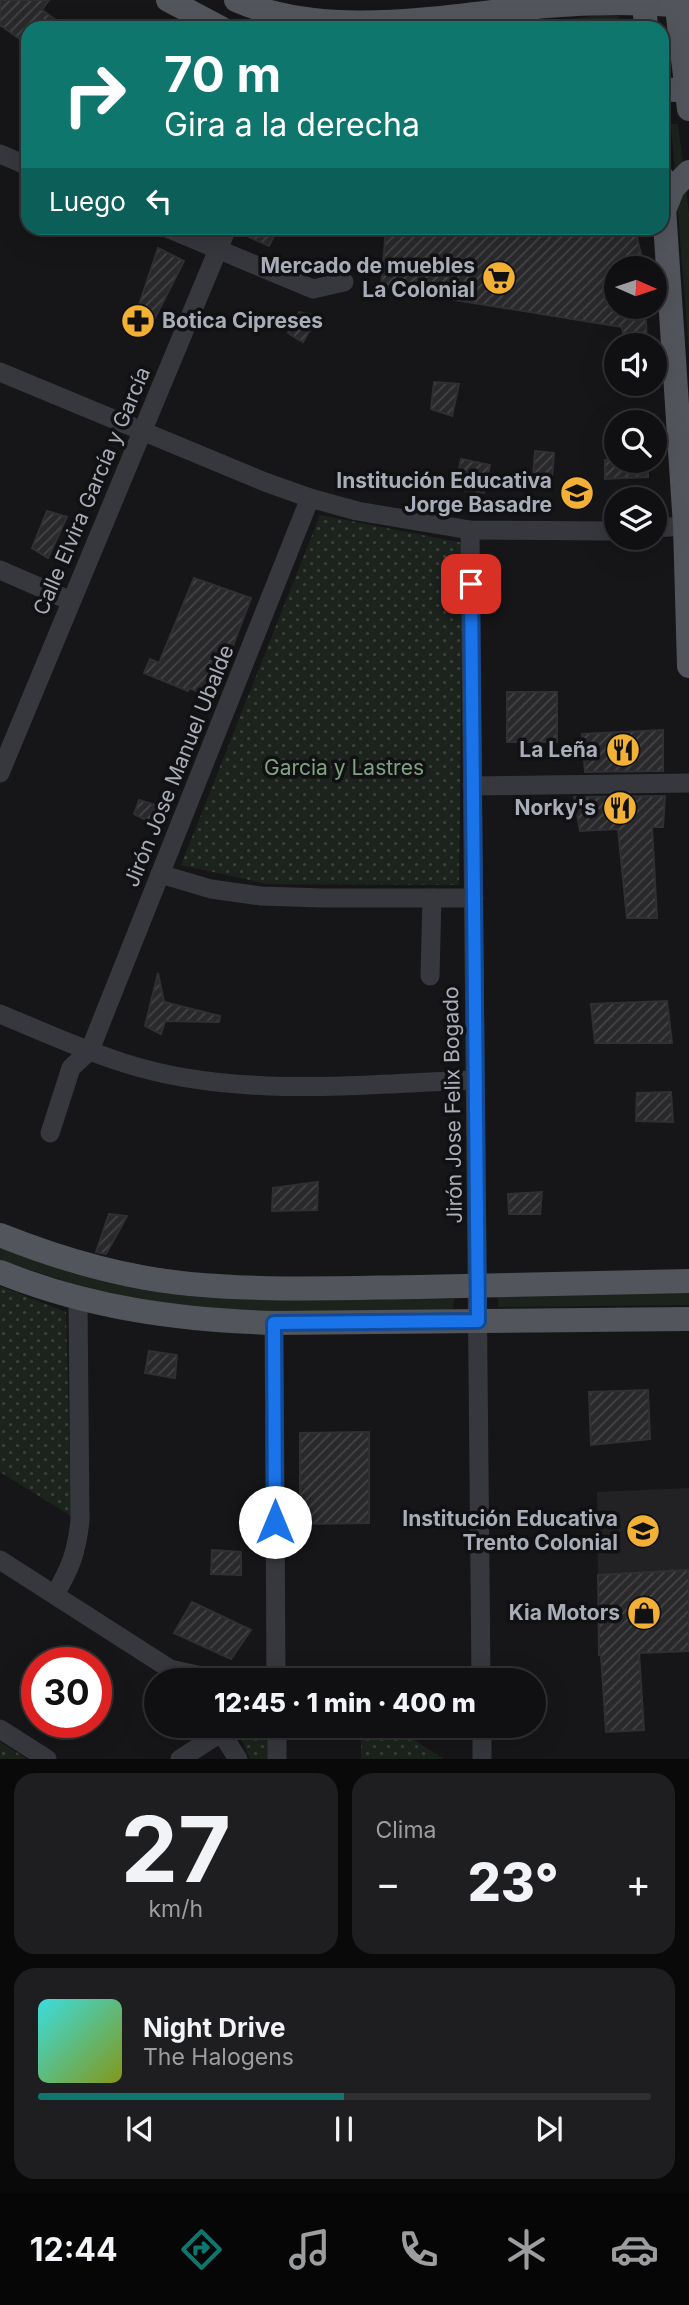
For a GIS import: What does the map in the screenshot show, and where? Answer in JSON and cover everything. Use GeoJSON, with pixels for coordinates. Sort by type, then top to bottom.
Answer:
{"type":"FeatureCollection","features":[{"type":"Feature","properties":{"kind":"main road"},"geometry":{"type":"LineString","coordinates":[[168,0],[208,21]]}},
{"type":"Feature","properties":{"kind":"main road"},"geometry":{"type":"LineString","coordinates":[[236,0],[287,16],[315,21]]}},
{"type":"Feature","properties":{"kind":"main road"},"geometry":{"type":"LineString","coordinates":[[676,0],[689,109]]}},
{"type":"Feature","properties":{"kind":"main road"},"geometry":{"type":"LineString","coordinates":[[392,21],[557,3],[645,10],[689,6]]}},
{"type":"Feature","properties":{"kind":"main road"},"geometry":{"type":"LineString","coordinates":[[669,90],[689,91]]}},
{"type":"Feature","properties":{"kind":"main road"},"geometry":{"type":"LineString","coordinates":[[669,191],[689,172]]}},
{"type":"Feature","properties":{"kind":"main road"},"geometry":{"type":"LineString","coordinates":[[666,235],[687,534],[689,666]]}},
{"type":"Feature","properties":{"kind":"main road"},"geometry":{"type":"LineString","coordinates":[[0,1235],[61,1257],[134,1275],[187,1284],[245,1288],[325,1289],[689,1281]]}},
{"type":"Feature","properties":{"kind":"main road"},"geometry":{"type":"LineString","coordinates":[[0,1272],[78,1299],[129,1310],[225,1322],[689,1319]]}},
{"type":"Feature","properties":{"kind":"street"},"geometry":{"type":"LineString","coordinates":[[0,154],[21,163]]}},
{"type":"Feature","properties":{"kind":"street"},"geometry":{"type":"LineString","coordinates":[[183,235],[313,289],[344,282]]}},
{"type":"Feature","properties":{"kind":"street","name":"Calle Elvira García y García"},"geometry":{"type":"LineString","coordinates":[[0,773],[224,235]]}},
{"type":"Feature","properties":{"kind":"street"},"geometry":{"type":"LineString","coordinates":[[0,372],[310,498],[357,511],[470,530],[604,531]]}},
{"type":"Feature","properties":{"kind":"street","name":"Jirón Jose Manuel Ubalde"},"geometry":{"type":"LineString","coordinates":[[50,1133],[71,1068],[90,1050],[310,498]]}},
{"type":"Feature","properties":{"kind":"street","name":"Jirón Jose Felix Bogado"},"geometry":{"type":"LineString","coordinates":[[470,530],[481,1668]]}},
{"type":"Feature","properties":{"kind":"street"},"geometry":{"type":"LineString","coordinates":[[667,530],[687,534]]}},
{"type":"Feature","properties":{"kind":"street"},"geometry":{"type":"LineString","coordinates":[[0,570],[71,601]]}},
{"type":"Feature","properties":{"kind":"street"},"geometry":{"type":"LineString","coordinates":[[472,786],[689,783]]}},
{"type":"Feature","properties":{"kind":"street"},"geometry":{"type":"LineString","coordinates":[[160,874],[211,889],[261,896],[474,898]]}},
{"type":"Feature","properties":{"kind":"street"},"geometry":{"type":"LineString","coordinates":[[430,976],[432,898]]}},
{"type":"Feature","properties":{"kind":"street"},"geometry":{"type":"LineString","coordinates":[[0,1014],[125,1064],[170,1074],[280,1087],[475,1080]]}},
{"type":"Feature","properties":{"kind":"street"},"geometry":{"type":"LineString","coordinates":[[54,1594],[69,1571],[75,1555],[80,1520],[78,1299]]}},
{"type":"Feature","properties":{"kind":"street"},"geometry":{"type":"LineString","coordinates":[[274,1323],[276,1668]]}},
{"type":"Feature","properties":{"kind":"street"},"geometry":{"type":"LineString","coordinates":[[0,1560],[165,1668]]}},
{"type":"Feature","properties":{"kind":"street"},"geometry":{"type":"LineString","coordinates":[[0,1729],[47,1759]]}},
{"type":"Feature","properties":{"kind":"street"},"geometry":{"type":"LineString","coordinates":[[180,1759],[208,1738]]}},
{"type":"Feature","properties":{"kind":"street"},"geometry":{"type":"LineString","coordinates":[[225,1738],[238,1759]]}},
{"type":"Feature","properties":{"kind":"street"},"geometry":{"type":"LineString","coordinates":[[277,1738],[277,1759]]}},
{"type":"Feature","properties":{"kind":"street"},"geometry":{"type":"LineString","coordinates":[[482,1738],[482,1759]]}},
{"type":"Feature","properties":{"kind":"shaded area","name":"Institución Educativa Trento Colonial"},"geometry":{"type":"Polygon","coordinates":[[[689,1488],[689,1570],[598,1575],[597,1492],[689,1488]]]}},
{"type":"Feature","properties":{"kind":"green space"},"geometry":{"type":"Polygon","coordinates":[[[619,12],[620,21],[557,21],[619,12]]]}},
{"type":"Feature","properties":{"kind":"green space"},"geometry":{"type":"Polygon","coordinates":[[[671,124],[678,124],[689,213],[689,352],[671,124]]]}},
{"type":"Feature","properties":{"kind":"green space","name":"Garcia y Lastres"},"geometry":{"type":"Polygon","coordinates":[[[320,515],[463,543],[459,885],[267,884],[181,865],[320,515]]]}},
{"type":"Feature","properties":{"kind":"green space"},"geometry":{"type":"Polygon","coordinates":[[[0,1242],[273,1297],[454,1299],[453,1310],[273,1315],[150,1301],[89,1289],[0,1260],[0,1242]]]}},
{"type":"Feature","properties":{"kind":"green space"},"geometry":{"type":"Polygon","coordinates":[[[0,1286],[66,1312],[71,1516],[0,1472],[0,1286]]]}},
{"type":"Feature","properties":{"kind":"green space"},"geometry":{"type":"Polygon","coordinates":[[[689,1291],[689,1305],[498,1307],[498,1295],[689,1291]]]}},
{"type":"Feature","properties":{"kind":"green space"},"geometry":{"type":"Polygon","coordinates":[[[241,1738],[268,1738],[268,1759],[250,1759],[241,1738]]]}},
{"type":"Feature","properties":{"kind":"green space"},"geometry":{"type":"Polygon","coordinates":[[[361,1738],[411,1738],[444,1759],[361,1759],[361,1738]]]}},
{"type":"Feature","properties":{"kind":"green space"},"geometry":{"type":"Polygon","coordinates":[[[0,1742],[27,1759],[0,1759],[0,1742]]]}},
{"type":"Feature","properties":{"kind":"building"},"geometry":{"type":"Polygon","coordinates":[[[0,0],[49,0],[42,10],[57,21],[21,21],[20,39],[0,25],[0,0]]]}},
{"type":"Feature","properties":{"kind":"building"},"geometry":{"type":"Polygon","coordinates":[[[245,235],[274,235],[269,246],[245,235]]]}},
{"type":"Feature","properties":{"kind":"building","name":"Mercado de muebles La Colonial"},"geometry":{"type":"Polygon","coordinates":[[[385,235],[637,235],[641,256],[604,256],[604,319],[646,319],[647,333],[623,333],[622,327],[381,288],[385,235]]]}},
{"type":"Feature","properties":{"kind":"building"},"geometry":{"type":"Polygon","coordinates":[[[158,248],[184,261],[155,318],[139,305],[158,248]]]}},
{"type":"Feature","properties":{"kind":"building"},"geometry":{"type":"Polygon","coordinates":[[[299,312],[318,316],[303,342],[288,333],[299,312]]]}},
{"type":"Feature","properties":{"kind":"building"},"geometry":{"type":"Polygon","coordinates":[[[434,382],[459,384],[452,416],[431,409],[434,382]]]}},
{"type":"Feature","properties":{"kind":"building"},"geometry":{"type":"Polygon","coordinates":[[[535,451],[554,453],[551,490],[532,488],[535,451]]]}},
{"type":"Feature","properties":{"kind":"building"},"geometry":{"type":"Polygon","coordinates":[[[461,459],[490,465],[484,493],[455,489],[461,459]]]}},
{"type":"Feature","properties":{"kind":"building"},"geometry":{"type":"Polygon","coordinates":[[[605,473],[648,473],[648,477],[605,479],[605,473]]]}},
{"type":"Feature","properties":{"kind":"building"},"geometry":{"type":"Polygon","coordinates":[[[47,511],[67,517],[48,558],[32,548],[47,511]]]}},
{"type":"Feature","properties":{"kind":"building"},"geometry":{"type":"Polygon","coordinates":[[[194,578],[251,598],[213,698],[144,673],[150,659],[159,663],[194,578]]]}},
{"type":"Feature","properties":{"kind":"building"},"geometry":{"type":"Polygon","coordinates":[[[507,692],[557,692],[557,742],[507,742],[507,692]]]}},
{"type":"Feature","properties":{"kind":"building","name":"La Leña"},"geometry":{"type":"Polygon","coordinates":[[[663,730],[663,771],[585,772],[582,734],[663,730]]]}},
{"type":"Feature","properties":{"kind":"building"},"geometry":{"type":"Polygon","coordinates":[[[665,796],[663,827],[652,827],[657,918],[627,918],[618,829],[580,831],[574,797],[665,796]]]}},
{"type":"Feature","properties":{"kind":"building"},"geometry":{"type":"Polygon","coordinates":[[[139,800],[158,806],[152,823],[134,814],[139,800]]]}},
{"type":"Feature","properties":{"kind":"building"},"geometry":{"type":"Polygon","coordinates":[[[158,973],[164,1002],[220,1016],[219,1022],[165,1021],[161,1034],[145,1026],[158,973]]]}},
{"type":"Feature","properties":{"kind":"building"},"geometry":{"type":"Polygon","coordinates":[[[667,1001],[672,1043],[595,1043],[591,1004],[667,1001]]]}},
{"type":"Feature","properties":{"kind":"building"},"geometry":{"type":"Polygon","coordinates":[[[671,1092],[673,1122],[636,1121],[637,1093],[671,1092]]]}},
{"type":"Feature","properties":{"kind":"building"},"geometry":{"type":"Polygon","coordinates":[[[318,1182],[317,1210],[272,1211],[273,1188],[318,1182]]]}},
{"type":"Feature","properties":{"kind":"building"},"geometry":{"type":"Polygon","coordinates":[[[542,1192],[540,1214],[509,1214],[508,1194],[542,1192]]]}},
{"type":"Feature","properties":{"kind":"building"},"geometry":{"type":"Polygon","coordinates":[[[109,1214],[127,1216],[106,1254],[96,1252],[109,1214]]]}},
{"type":"Feature","properties":{"kind":"building"},"geometry":{"type":"Polygon","coordinates":[[[149,1351],[177,1355],[175,1378],[145,1373],[149,1351]]]}},
{"type":"Feature","properties":{"kind":"building"},"geometry":{"type":"Polygon","coordinates":[[[648,1390],[650,1439],[591,1445],[589,1392],[648,1390]]]}},
{"type":"Feature","properties":{"kind":"building"},"geometry":{"type":"Polygon","coordinates":[[[369,1432],[369,1523],[300,1524],[300,1433],[369,1432]]]}},
{"type":"Feature","properties":{"kind":"building"},"geometry":{"type":"Polygon","coordinates":[[[212,1550],[241,1552],[241,1575],[211,1574],[212,1550]]]}},
{"type":"Feature","properties":{"kind":"building","name":"Kia Motors"},"geometry":{"type":"Polygon","coordinates":[[[689,1570],[689,1651],[639,1653],[644,1730],[606,1732],[599,1655],[598,1575],[689,1570]]]}},
{"type":"Feature","properties":{"kind":"building"},"geometry":{"type":"Polygon","coordinates":[[[192,1602],[251,1630],[231,1659],[174,1633],[192,1602]]]}},
{"type":"Feature","properties":{"kind":"place","name":"Mercado de muebles La Colonial"},"geometry":{"type":"Point","coordinates":[499,278]}},
{"type":"Feature","properties":{"kind":"place","name":"Botica Cipreses"},"geometry":{"type":"Point","coordinates":[138,321]}},
{"type":"Feature","properties":{"kind":"place","name":"Institución Educativa Jorge Basadre"},"geometry":{"type":"Point","coordinates":[577,493]}},
{"type":"Feature","properties":{"kind":"place","name":"La Leña"},"geometry":{"type":"Point","coordinates":[623,750]}},
{"type":"Feature","properties":{"kind":"place","name":"Norky's"},"geometry":{"type":"Point","coordinates":[620,808]}},
{"type":"Feature","properties":{"kind":"place","name":"Institución Educativa Trento Colonial"},"geometry":{"type":"Point","coordinates":[643,1531]}},
{"type":"Feature","properties":{"kind":"place","name":"Kia Motors"},"geometry":{"type":"Point","coordinates":[644,1613]}},
{"type":"Feature","properties":{"kind":"route"},"geometry":{"type":"LineString","coordinates":[[275,1522],[274,1323],[478,1321],[471,584]]}}]}
